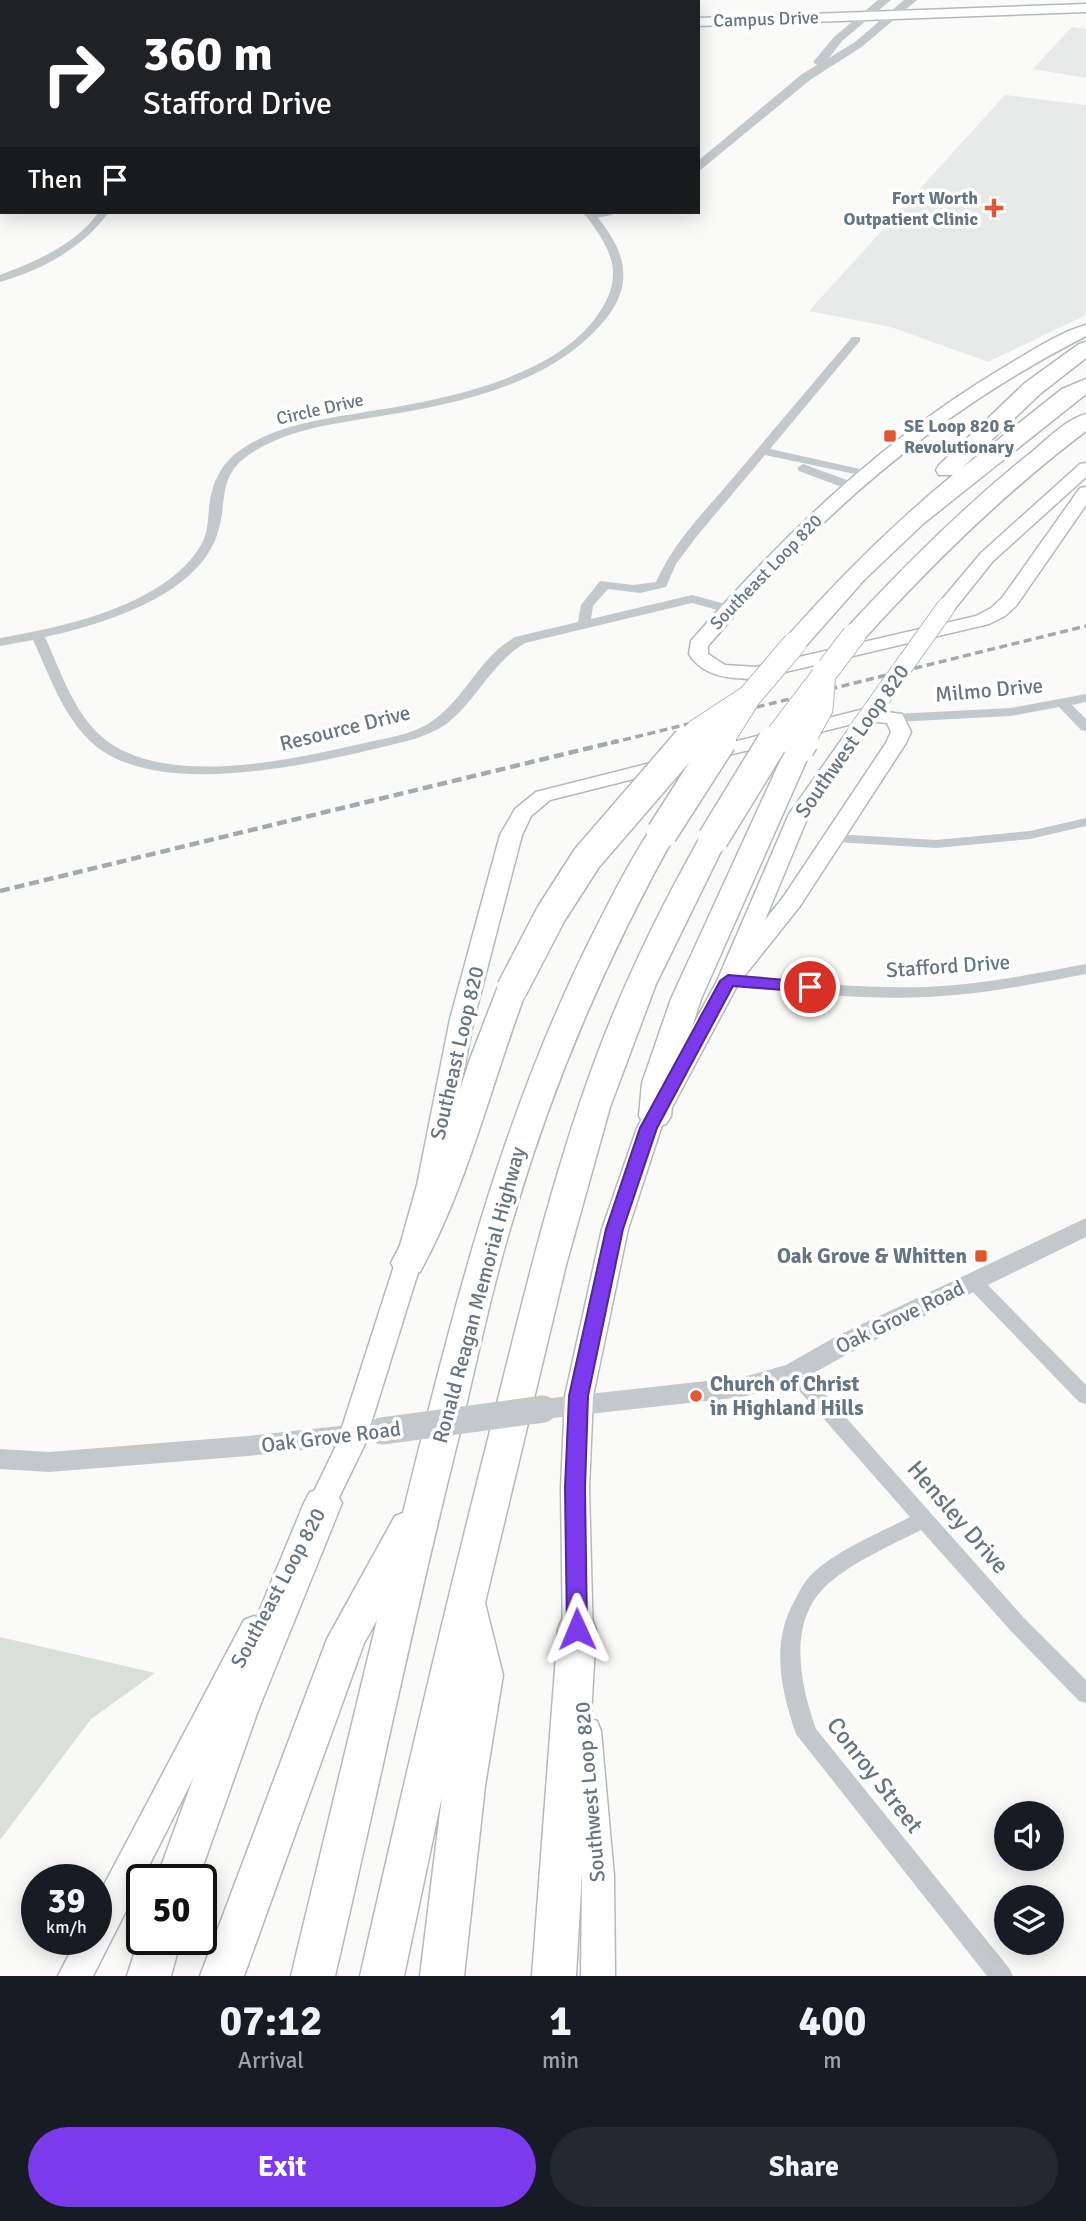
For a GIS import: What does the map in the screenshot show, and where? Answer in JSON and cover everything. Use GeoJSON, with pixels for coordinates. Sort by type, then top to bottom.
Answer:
{"type":"FeatureCollection","features":[{"type":"Feature","properties":{"kind":"highway"},"geometry":{"type":"LineString","coordinates":[[895,536],[902,513],[910,505],[1024,396],[1086,348]]}},
{"type":"Feature","properties":{"kind":"highway","name":"Ronald Reagan Memorial Highway"},"geometry":{"type":"LineString","coordinates":[[313,1976],[425,1496],[498,1211],[536,1100],[585,980],[616,915],[662,833],[750,697],[795,643],[895,536],[962,479],[1070,394],[1086,385]]}},
{"type":"Feature","properties":{"kind":"highway"},"geometry":{"type":"LineString","coordinates":[[382,1976],[466,1599],[553,1251],[576,1170],[631,1009],[660,943],[713,839],[771,744],[824,671],[854,635],[950,533],[1024,468],[1086,421]]}},
{"type":"Feature","properties":{"kind":"highway"},"geometry":{"type":"LineString","coordinates":[[655,1116],[658,1083],[686,999],[799,748],[821,709],[824,671]]}},
{"type":"Feature","properties":{"kind":"highway"},"geometry":{"type":"LineString","coordinates":[[408,1262],[441,1197],[485,1059],[512,989],[551,914],[587,858],[624,812],[697,731],[750,697]]}},
{"type":"Feature","properties":{"kind":"highway"},"geometry":{"type":"LineString","coordinates":[[222,1976],[346,1639],[425,1496]]}},
{"type":"Feature","properties":{"kind":"highway"},"geometry":{"type":"LineString","coordinates":[[183,1864],[230,1732],[323,1503]]}},
{"type":"Feature","properties":{"kind":"highway"},"geometry":{"type":"LineString","coordinates":[[442,1976],[464,1786],[483,1675],[466,1599]]}},
{"type":"Feature","properties":{"kind":"highway"},"geometry":{"type":"LineString","coordinates":[[554,1976],[577,1629]]}},
{"type":"Feature","properties":{"kind":"highway"},"geometry":{"type":"LineString","coordinates":[[149,1976],[155,1955]]}},
{"type":"Feature","properties":{"kind":"main road","name":"Campus Drive"},"geometry":{"type":"LineString","coordinates":[[700,14],[1086,1]]}},
{"type":"Feature","properties":{"kind":"main road","name":"Campus Drive"},"geometry":{"type":"LineString","coordinates":[[902,7],[1086,8]]}},
{"type":"Feature","properties":{"kind":"main road","name":"Campus Drive"},"geometry":{"type":"LineString","coordinates":[[700,22],[875,8]]}},
{"type":"Feature","properties":{"kind":"main road","name":"Southeast Loop 820"},"geometry":{"type":"LineString","coordinates":[[1086,330],[1045,351],[962,402],[918,431],[865,474],[728,609],[698,645],[697,652],[701,659],[711,666],[741,674],[771,670],[982,620],[998,612],[1009,602],[1086,492]]}},
{"type":"Feature","properties":{"kind":"main road"},"geometry":{"type":"LineString","coordinates":[[946,607],[987,557],[1086,468]]}},
{"type":"Feature","properties":{"kind":"main road","name":"Southwest Loop 820"},"geometry":{"type":"LineString","coordinates":[[598,1976],[598,1875],[577,1629],[575,1488],[578,1405],[588,1345],[615,1229],[655,1116],[728,981],[799,814],[946,607]]}},
{"type":"Feature","properties":{"kind":"main road","name":"Southeast Loop 820"},"geometry":{"type":"LineString","coordinates":[[112,1903],[271,1594],[323,1503],[353,1435],[408,1262],[429,1185],[462,1019],[513,827],[522,814],[543,796],[864,715],[895,718]]}},
{"type":"Feature","properties":{"kind":"main road"},"geometry":{"type":"LineString","coordinates":[[728,981],[792,901],[896,743],[901,732],[895,718]]}},
{"type":"Feature","properties":{"kind":"main road"},"geometry":{"type":"LineString","coordinates":[[75,1976],[85,1955]]}},
{"type":"Feature","properties":{"kind":"street"},"geometry":{"type":"LineString","coordinates":[[700,166],[806,77],[859,44],[902,7]]}},
{"type":"Feature","properties":{"kind":"street"},"geometry":{"type":"LineString","coordinates":[[806,77],[838,39],[875,8]]}},
{"type":"Feature","properties":{"kind":"street"},"geometry":{"type":"LineString","coordinates":[[0,279],[67,247],[91,229],[102,214]]}},
{"type":"Feature","properties":{"kind":"street","name":"Circle Drive"},"geometry":{"type":"LineString","coordinates":[[0,642],[38,636],[106,616],[165,587],[199,557],[213,533],[216,486],[221,475],[240,455],[257,444],[312,426],[417,407],[482,390],[549,360],[582,338],[606,314],[620,278],[616,251],[589,214]]}},
{"type":"Feature","properties":{"kind":"street"},"geometry":{"type":"LineString","coordinates":[[584,625],[587,605],[605,584],[645,590],[661,584],[670,564],[693,533],[856,339]]}},
{"type":"Feature","properties":{"kind":"street"},"geometry":{"type":"LineString","coordinates":[[761,451],[865,474]]}},
{"type":"Feature","properties":{"kind":"street"},"geometry":{"type":"LineString","coordinates":[[786,458],[798,466],[851,486]]}},
{"type":"Feature","properties":{"kind":"street","name":"Resource Drive"},"geometry":{"type":"LineString","coordinates":[[38,636],[82,723],[103,744],[144,762],[166,767],[233,772],[261,770],[410,736],[428,729],[449,713],[508,646],[520,640],[692,599],[728,609]]}},
{"type":"Feature","properties":{"kind":"street","name":"Milmo Drive"},"geometry":{"type":"LineString","coordinates":[[895,718],[1011,712],[1086,698]]}},
{"type":"Feature","properties":{"kind":"street"},"geometry":{"type":"LineString","coordinates":[[1063,703],[1086,727]]}},
{"type":"Feature","properties":{"kind":"street"},"geometry":{"type":"LineString","coordinates":[[835,838],[945,843],[1030,835],[1086,822]]}},
{"type":"Feature","properties":{"kind":"street","name":"Stafford Drive"},"geometry":{"type":"LineString","coordinates":[[728,981],[865,992],[927,992],[1028,981],[1086,969]]}},
{"type":"Feature","properties":{"kind":"street","name":"Oak Grove Road"},"geometry":{"type":"LineString","coordinates":[[0,1458],[49,1462],[248,1447],[543,1409],[743,1387],[794,1372],[840,1346],[1086,1227]]}},
{"type":"Feature","properties":{"kind":"street"},"geometry":{"type":"LineString","coordinates":[[974,1282],[1086,1397]]}},
{"type":"Feature","properties":{"kind":"street","name":"Hensley Drive"},"geometry":{"type":"LineString","coordinates":[[794,1372],[1017,1624],[1086,1694]]}},
{"type":"Feature","properties":{"kind":"street","name":"Conroy Street"},"geometry":{"type":"LineString","coordinates":[[925,1518],[819,1579],[800,1607],[790,1642],[794,1701],[807,1734],[1001,1976]]}},
{"type":"Feature","properties":{"kind":"shaded area"},"geometry":{"type":"Polygon","coordinates":[[[1072,27],[1086,29],[1086,78],[1033,69],[1072,27]]]}},
{"type":"Feature","properties":{"kind":"shaded area","name":"Fort Worth Outpatient Clinic"},"geometry":{"type":"Polygon","coordinates":[[[1005,95],[1086,105],[1086,315],[988,362],[891,327],[809,311],[1005,95]]]}},
{"type":"Feature","properties":{"kind":"shaded area"},"geometry":{"type":"Polygon","coordinates":[[[0,1637],[155,1673],[91,1719],[0,1840],[0,1637]]]}},
{"type":"Feature","properties":{"kind":"railway"},"geometry":{"type":"LineString","coordinates":[[611,743],[1086,626]]}},
{"type":"Feature","properties":{"kind":"railway"},"geometry":{"type":"LineString","coordinates":[[0,891],[618,741]]}},
{"type":"Feature","properties":{"kind":"place","name":"Fort Worth Outpatient Clinic"},"geometry":{"type":"Point","coordinates":[994,208]}},
{"type":"Feature","properties":{"kind":"place","name":"SE Loop 820 & Revolutionary"},"geometry":{"type":"Point","coordinates":[890,436]}},
{"type":"Feature","properties":{"kind":"place","name":"Oak Grove & Whitten"},"geometry":{"type":"Point","coordinates":[981,1256]}},
{"type":"Feature","properties":{"kind":"place","name":"Church of Christ in Highland Hills"},"geometry":{"type":"Point","coordinates":[696,1396]}},
{"type":"Feature","properties":{"kind":"route"},"geometry":{"type":"LineString","coordinates":[[577,1629],[575,1488],[579,1396],[615,1229],[649,1128],[728,981],[810,987]]}}]}
